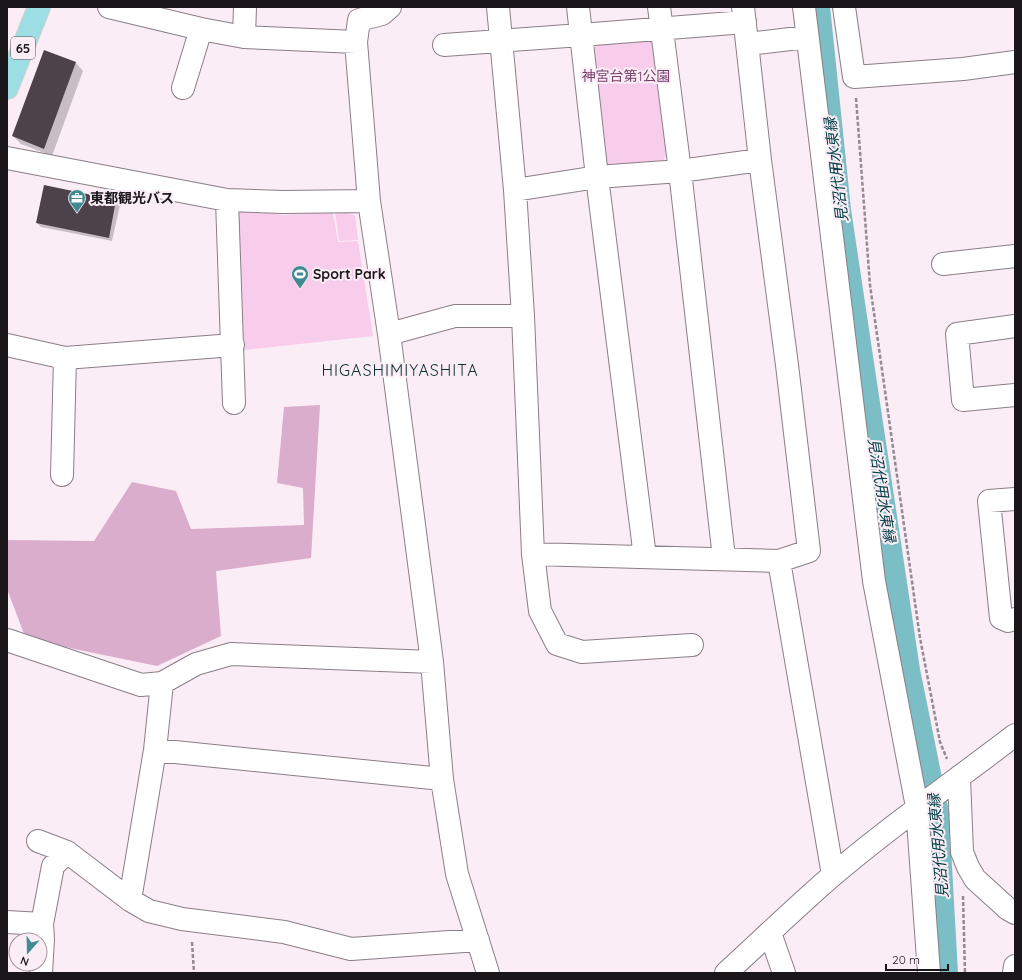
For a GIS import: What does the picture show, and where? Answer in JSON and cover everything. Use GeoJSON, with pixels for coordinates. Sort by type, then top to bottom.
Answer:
{"type":"FeatureCollection","features":[{"type":"Feature","properties":{"kind":"main road","name":"65"},"geometry":{"type":"LineString","coordinates":[[7,88],[39,7]]}},
{"type":"Feature","properties":{"kind":"street"},"geometry":{"type":"LineString","coordinates":[[109,7],[201,30],[244,37],[356,42]]}},
{"type":"Feature","properties":{"kind":"street"},"geometry":{"type":"LineString","coordinates":[[244,37],[245,7]]}},
{"type":"Feature","properties":{"kind":"street"},"geometry":{"type":"LineString","coordinates":[[390,7],[382,14],[359,20],[356,42],[369,201],[389,334],[432,662],[442,779],[457,874],[488,973]]}},
{"type":"Feature","properties":{"kind":"street"},"geometry":{"type":"LineString","coordinates":[[498,7],[515,190],[523,316],[533,554],[540,611],[557,644],[582,652],[692,645]]}},
{"type":"Feature","properties":{"kind":"street"},"geometry":{"type":"LineString","coordinates":[[578,7],[597,177],[645,557]]}},
{"type":"Feature","properties":{"kind":"street"},"geometry":{"type":"LineString","coordinates":[[804,7],[874,581],[917,808],[929,973]]}},
{"type":"Feature","properties":{"kind":"street"},"geometry":{"type":"LineString","coordinates":[[844,7],[854,77],[963,69],[1015,62]]}},
{"type":"Feature","properties":{"kind":"street"},"geometry":{"type":"LineString","coordinates":[[444,45],[581,35],[660,17],[744,14],[760,160],[788,365],[809,551],[779,560],[533,554]]}},
{"type":"Feature","properties":{"kind":"street"},"geometry":{"type":"LineString","coordinates":[[660,17],[680,171],[724,558]]}},
{"type":"Feature","properties":{"kind":"street"},"geometry":{"type":"LineString","coordinates":[[184,88],[201,30]]}},
{"type":"Feature","properties":{"kind":"street"},"geometry":{"type":"LineString","coordinates":[[748,44],[807,37]]}},
{"type":"Feature","properties":{"kind":"street"},"geometry":{"type":"LineString","coordinates":[[7,158],[227,200],[282,202],[369,201]]}},
{"type":"Feature","properties":{"kind":"street"},"geometry":{"type":"LineString","coordinates":[[515,190],[597,177],[680,171],[760,160]]}},
{"type":"Feature","properties":{"kind":"street"},"geometry":{"type":"LineString","coordinates":[[227,200],[234,403]]}},
{"type":"Feature","properties":{"kind":"street"},"geometry":{"type":"LineString","coordinates":[[943,264],[1015,256]]}},
{"type":"Feature","properties":{"kind":"street"},"geometry":{"type":"LineString","coordinates":[[389,334],[455,316],[523,316]]}},
{"type":"Feature","properties":{"kind":"street"},"geometry":{"type":"LineString","coordinates":[[1015,326],[957,334],[963,400],[1015,395]]}},
{"type":"Feature","properties":{"kind":"street"},"geometry":{"type":"LineString","coordinates":[[7,345],[65,358],[233,345]]}},
{"type":"Feature","properties":{"kind":"street"},"geometry":{"type":"LineString","coordinates":[[62,475],[65,358]]}},
{"type":"Feature","properties":{"kind":"street"},"geometry":{"type":"LineString","coordinates":[[1015,499],[989,501],[1001,618],[1008,621],[1015,619]]}},
{"type":"Feature","properties":{"kind":"street"},"geometry":{"type":"LineString","coordinates":[[779,560],[833,875]]}},
{"type":"Feature","properties":{"kind":"street"},"geometry":{"type":"LineString","coordinates":[[7,640],[141,685],[162,683],[196,664],[231,654],[432,662]]}},
{"type":"Feature","properties":{"kind":"street"},"geometry":{"type":"LineString","coordinates":[[130,900],[155,750],[162,683]]}},
{"type":"Feature","properties":{"kind":"street"},"geometry":{"type":"LineString","coordinates":[[726,973],[833,875],[917,808],[952,775],[1015,735]]}},
{"type":"Feature","properties":{"kind":"street"},"geometry":{"type":"LineString","coordinates":[[155,750],[442,779]]}},
{"type":"Feature","properties":{"kind":"street"},"geometry":{"type":"LineString","coordinates":[[952,775],[962,852],[968,868],[975,879],[1008,909],[1015,913]]}},
{"type":"Feature","properties":{"kind":"street"},"geometry":{"type":"LineString","coordinates":[[38,841],[67,852],[130,900],[149,911],[191,920],[284,932],[351,949],[478,940]]}},
{"type":"Feature","properties":{"kind":"street"},"geometry":{"type":"LineString","coordinates":[[41,973],[43,939],[42,924],[53,866],[67,852]]}},
{"type":"Feature","properties":{"kind":"street"},"geometry":{"type":"LineString","coordinates":[[7,922],[42,924]]}},
{"type":"Feature","properties":{"kind":"street"},"geometry":{"type":"LineString","coordinates":[[770,933],[784,973]]}},
{"type":"Feature","properties":{"kind":"street"},"geometry":{"type":"LineString","coordinates":[[1014,973],[1015,966]]}},
{"type":"Feature","properties":{"kind":"path"},"geometry":{"type":"LineString","coordinates":[[854,77],[870,285],[920,638],[940,742],[952,775]]}},
{"type":"Feature","properties":{"kind":"path"},"geometry":{"type":"LineString","coordinates":[[963,889],[965,973]]}},
{"type":"Feature","properties":{"kind":"path"},"geometry":{"type":"LineString","coordinates":[[191,920],[194,973]]}},
{"type":"Feature","properties":{"kind":"green space","name":"神宮台第1公園"},"geometry":{"type":"Polygon","coordinates":[[[647,38],[656,45],[667,153],[663,161],[609,167],[602,162],[590,51],[595,44],[647,38]]]}},
{"type":"Feature","properties":{"kind":"green space","name":"Sport Park"},"geometry":{"type":"Polygon","coordinates":[[[240,210],[284,215],[333,212],[338,242],[358,241],[373,336],[236,351],[234,216],[240,210]]]}},
{"type":"Feature","properties":{"kind":"green space"},"geometry":{"type":"Polygon","coordinates":[[[346,211],[355,216],[358,240],[339,241],[335,212],[346,211]]]}},
{"type":"Feature","properties":{"kind":"shaded area"},"geometry":{"type":"Polygon","coordinates":[[[320,405],[311,558],[216,571],[221,636],[157,666],[26,639],[7,589],[7,540],[94,541],[132,482],[176,491],[191,529],[304,525],[303,488],[277,483],[284,407],[320,405]]]}},
{"type":"Feature","properties":{"kind":"building"},"geometry":{"type":"Polygon","coordinates":[[[44,50],[76,62],[44,149],[12,136],[44,50]]]}},
{"type":"Feature","properties":{"kind":"building"},"geometry":{"type":"Polygon","coordinates":[[[44,185],[116,200],[109,238],[36,223],[44,185]]]}},
{"type":"Feature","properties":{"kind":"waterway","name":"見沼代用水東縁"},"geometry":{"type":"LineString","coordinates":[[819,7],[840,210],[909,670],[938,813],[947,973]]}},
{"type":"Feature","properties":{"kind":"place","name":"東都観光バス"},"geometry":{"type":"Point","coordinates":[77,213]}},
{"type":"Feature","properties":{"kind":"place","name":"Sport Park"},"geometry":{"type":"Point","coordinates":[300,289]}},
{"type":"Feature","properties":{"kind":"district","name":"HIGASHIMIYASHITA"},"geometry":{"type":"Point","coordinates":[400,370]}}]}
